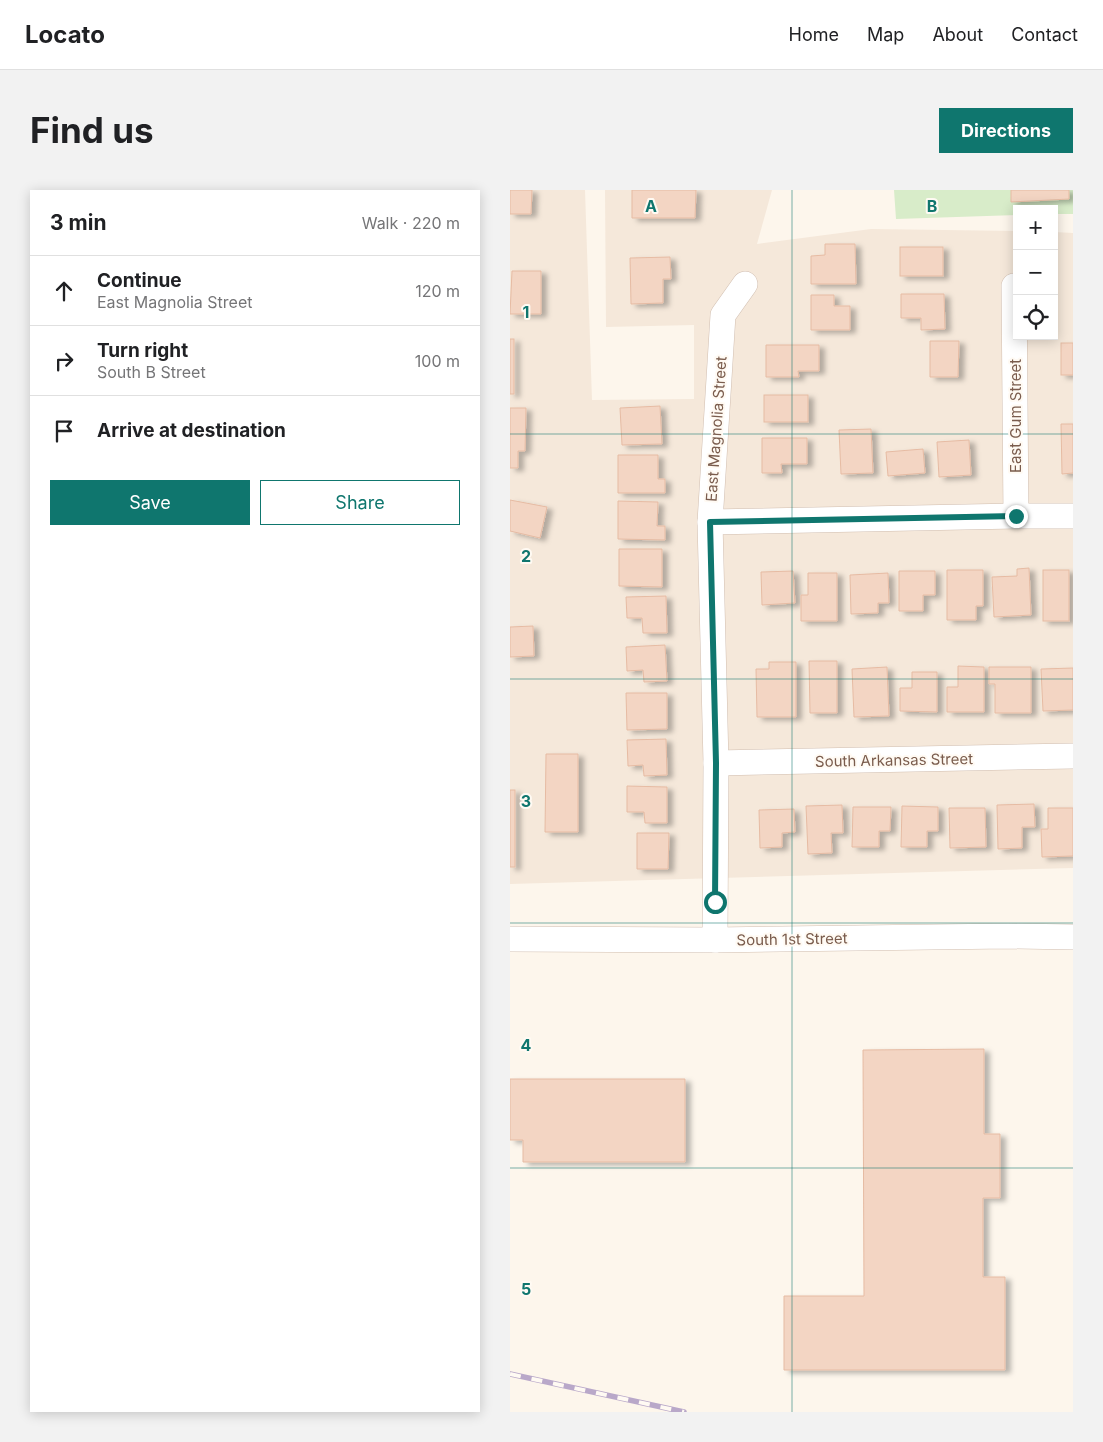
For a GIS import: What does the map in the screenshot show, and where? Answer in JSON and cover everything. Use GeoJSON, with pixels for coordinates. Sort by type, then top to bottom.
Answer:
{"type":"FeatureCollection","features":[{"type":"Feature","properties":{"kind":"street","name":"East Magnolia Street"},"geometry":{"type":"LineString","coordinates":[[715,940],[716,763],[710,522],[723,315],[745,284]]}},
{"type":"Feature","properties":{"kind":"street","name":"East Gum Street"},"geometry":{"type":"LineString","coordinates":[[1014,295],[1016,516]]}},
{"type":"Feature","properties":{"kind":"street"},"geometry":{"type":"LineString","coordinates":[[710,522],[1073,516]]}},
{"type":"Feature","properties":{"kind":"street","name":"South Arkansas Street"},"geometry":{"type":"LineString","coordinates":[[716,763],[1073,756]]}},
{"type":"Feature","properties":{"kind":"street","name":"South 1st Street"},"geometry":{"type":"LineString","coordinates":[[510,939],[715,940],[1008,936],[1073,937]]}},
{"type":"Feature","properties":{"kind":"shaded area"},"geometry":{"type":"Polygon","coordinates":[[[510,190],[585,190],[592,400],[694,399],[694,325],[606,327],[605,190],[772,190],[757,244],[871,229],[1013,231],[1013,340],[1058,340],[1058,232],[1073,233],[1073,868],[510,884],[510,190]]]}},
{"type":"Feature","properties":{"kind":"green space"},"geometry":{"type":"Polygon","coordinates":[[[894,190],[1073,190],[1073,214],[1058,214],[1058,205],[1013,205],[1013,215],[896,219],[894,190]]]}},
{"type":"Feature","properties":{"kind":"building"},"geometry":{"type":"Polygon","coordinates":[[[510,190],[532,190],[531,214],[510,214],[510,190]]]}},
{"type":"Feature","properties":{"kind":"building"},"geometry":{"type":"Polygon","coordinates":[[[632,190],[696,190],[695,218],[632,218],[632,190]]]}},
{"type":"Feature","properties":{"kind":"building"},"geometry":{"type":"Polygon","coordinates":[[[1011,190],[1069,190],[1069,199],[1011,202],[1011,190]]]}},
{"type":"Feature","properties":{"kind":"building"},"geometry":{"type":"Polygon","coordinates":[[[825,244],[855,244],[856,284],[811,284],[811,256],[825,255],[825,244]]]}},
{"type":"Feature","properties":{"kind":"building"},"geometry":{"type":"Polygon","coordinates":[[[900,247],[943,247],[943,276],[900,276],[900,247]]]}},
{"type":"Feature","properties":{"kind":"building"},"geometry":{"type":"Polygon","coordinates":[[[670,257],[671,279],[663,279],[663,303],[631,304],[630,258],[670,257]]]}},
{"type":"Feature","properties":{"kind":"building"},"geometry":{"type":"Polygon","coordinates":[[[512,271],[541,271],[541,314],[510,314],[512,271]]]}},
{"type":"Feature","properties":{"kind":"building"},"geometry":{"type":"Polygon","coordinates":[[[901,294],[944,294],[945,329],[921,330],[921,318],[901,318],[901,294]]]}},
{"type":"Feature","properties":{"kind":"building"},"geometry":{"type":"Polygon","coordinates":[[[811,295],[834,295],[834,306],[850,306],[850,330],[811,330],[811,295]]]}},
{"type":"Feature","properties":{"kind":"building"},"geometry":{"type":"Polygon","coordinates":[[[510,339],[514,339],[514,394],[510,394],[510,339]]]}},
{"type":"Feature","properties":{"kind":"building"},"geometry":{"type":"Polygon","coordinates":[[[930,341],[959,341],[958,377],[930,377],[930,341]]]}},
{"type":"Feature","properties":{"kind":"building"},"geometry":{"type":"Polygon","coordinates":[[[1061,343],[1073,343],[1073,375],[1061,375],[1061,343]]]}},
{"type":"Feature","properties":{"kind":"building"},"geometry":{"type":"Polygon","coordinates":[[[766,345],[819,345],[819,371],[798,371],[799,377],[766,377],[766,345]]]}},
{"type":"Feature","properties":{"kind":"building"},"geometry":{"type":"Polygon","coordinates":[[[764,395],[808,395],[808,422],[764,422],[764,395]]]}},
{"type":"Feature","properties":{"kind":"building"},"geometry":{"type":"Polygon","coordinates":[[[660,406],[662,444],[622,445],[620,408],[660,406]]]}},
{"type":"Feature","properties":{"kind":"building"},"geometry":{"type":"Polygon","coordinates":[[[510,408],[526,408],[525,451],[518,451],[518,468],[510,468],[510,408]]]}},
{"type":"Feature","properties":{"kind":"building"},"geometry":{"type":"Polygon","coordinates":[[[1061,424],[1073,424],[1073,473],[1062,474],[1061,424]]]}},
{"type":"Feature","properties":{"kind":"building"},"geometry":{"type":"Polygon","coordinates":[[[871,429],[873,473],[841,474],[839,430],[871,429]]]}},
{"type":"Feature","properties":{"kind":"building"},"geometry":{"type":"Polygon","coordinates":[[[762,438],[807,438],[807,464],[781,464],[782,473],[762,473],[762,438]]]}},
{"type":"Feature","properties":{"kind":"building"},"geometry":{"type":"Polygon","coordinates":[[[969,440],[971,475],[939,477],[937,442],[969,440]]]}},
{"type":"Feature","properties":{"kind":"building"},"geometry":{"type":"Polygon","coordinates":[[[923,449],[925,473],[888,476],[886,452],[923,449]]]}},
{"type":"Feature","properties":{"kind":"building"},"geometry":{"type":"Polygon","coordinates":[[[618,455],[658,455],[658,479],[665,479],[665,493],[618,493],[618,455]]]}},
{"type":"Feature","properties":{"kind":"building"},"geometry":{"type":"Polygon","coordinates":[[[510,500],[547,507],[540,538],[510,531],[510,500]]]}},
{"type":"Feature","properties":{"kind":"building"},"geometry":{"type":"Polygon","coordinates":[[[618,501],[658,502],[657,526],[665,526],[665,540],[618,539],[618,501]]]}},
{"type":"Feature","properties":{"kind":"building"},"geometry":{"type":"Polygon","coordinates":[[[619,549],[662,549],[662,587],[619,586],[619,549]]]}},
{"type":"Feature","properties":{"kind":"building"},"geometry":{"type":"Polygon","coordinates":[[[1029,568],[1031,615],[994,617],[992,577],[1017,576],[1017,569],[1029,568]]]}},
{"type":"Feature","properties":{"kind":"building"},"geometry":{"type":"Polygon","coordinates":[[[947,570],[983,570],[983,606],[976,606],[976,620],[947,620],[947,570]]]}},
{"type":"Feature","properties":{"kind":"building"},"geometry":{"type":"Polygon","coordinates":[[[1043,570],[1069,570],[1069,621],[1043,621],[1043,570]]]}},
{"type":"Feature","properties":{"kind":"building"},"geometry":{"type":"Polygon","coordinates":[[[793,571],[795,603],[762,605],[761,572],[793,571]]]}},
{"type":"Feature","properties":{"kind":"building"},"geometry":{"type":"Polygon","coordinates":[[[899,571],[935,571],[935,595],[923,595],[923,611],[899,611],[899,571]]]}},
{"type":"Feature","properties":{"kind":"building"},"geometry":{"type":"Polygon","coordinates":[[[808,573],[837,573],[837,621],[801,621],[801,595],[808,595],[808,573]]]}},
{"type":"Feature","properties":{"kind":"building"},"geometry":{"type":"Polygon","coordinates":[[[888,573],[889,603],[878,603],[878,613],[851,614],[850,575],[888,573]]]}},
{"type":"Feature","properties":{"kind":"building"},"geometry":{"type":"Polygon","coordinates":[[[666,596],[667,633],[643,633],[642,618],[627,618],[626,597],[666,596]]]}},
{"type":"Feature","properties":{"kind":"building"},"geometry":{"type":"Polygon","coordinates":[[[533,626],[534,656],[510,657],[510,627],[533,626]]]}},
{"type":"Feature","properties":{"kind":"building"},"geometry":{"type":"Polygon","coordinates":[[[665,645],[667,681],[644,682],[643,670],[627,671],[626,647],[665,645]]]}},
{"type":"Feature","properties":{"kind":"building"},"geometry":{"type":"Polygon","coordinates":[[[809,661],[837,661],[837,713],[810,713],[809,661]]]}},
{"type":"Feature","properties":{"kind":"building"},"geometry":{"type":"Polygon","coordinates":[[[769,662],[796,662],[796,717],[757,717],[756,669],[769,669],[769,662]]]}},
{"type":"Feature","properties":{"kind":"building"},"geometry":{"type":"Polygon","coordinates":[[[958,666],[984,667],[984,712],[947,712],[947,687],[958,687],[958,666]]]}},
{"type":"Feature","properties":{"kind":"building"},"geometry":{"type":"Polygon","coordinates":[[[887,667],[889,716],[854,717],[852,669],[887,667]]]}},
{"type":"Feature","properties":{"kind":"building"},"geometry":{"type":"Polygon","coordinates":[[[989,667],[1031,667],[1031,713],[995,713],[995,684],[989,684],[989,667]]]}},
{"type":"Feature","properties":{"kind":"building"},"geometry":{"type":"Polygon","coordinates":[[[1073,668],[1073,710],[1043,711],[1041,669],[1073,668]]]}},
{"type":"Feature","properties":{"kind":"building"},"geometry":{"type":"Polygon","coordinates":[[[912,672],[937,672],[937,712],[900,711],[900,688],[912,688],[912,672]]]}},
{"type":"Feature","properties":{"kind":"building"},"geometry":{"type":"Polygon","coordinates":[[[626,693],[667,693],[667,729],[627,730],[626,693]]]}},
{"type":"Feature","properties":{"kind":"building"},"geometry":{"type":"Polygon","coordinates":[[[666,739],[667,775],[644,776],[643,765],[628,766],[627,740],[666,739]]]}},
{"type":"Feature","properties":{"kind":"building"},"geometry":{"type":"Polygon","coordinates":[[[546,754],[578,754],[578,832],[545,832],[546,754]]]}},
{"type":"Feature","properties":{"kind":"building"},"geometry":{"type":"Polygon","coordinates":[[[627,786],[667,787],[667,823],[645,823],[644,812],[627,812],[627,786]]]}},
{"type":"Feature","properties":{"kind":"building"},"geometry":{"type":"Polygon","coordinates":[[[510,790],[515,790],[515,867],[510,867],[510,790]]]}},
{"type":"Feature","properties":{"kind":"building"},"geometry":{"type":"Polygon","coordinates":[[[1034,804],[1035,827],[1022,827],[1022,848],[998,849],[997,805],[1034,804]]]}},
{"type":"Feature","properties":{"kind":"building"},"geometry":{"type":"Polygon","coordinates":[[[842,805],[843,833],[831,833],[832,853],[808,854],[806,806],[842,805]]]}},
{"type":"Feature","properties":{"kind":"building"},"geometry":{"type":"Polygon","coordinates":[[[902,806],[938,807],[938,831],[927,831],[927,847],[901,847],[902,806]]]}},
{"type":"Feature","properties":{"kind":"building"},"geometry":{"type":"Polygon","coordinates":[[[853,807],[891,807],[890,831],[879,831],[879,847],[852,847],[853,807]]]}},
{"type":"Feature","properties":{"kind":"building"},"geometry":{"type":"Polygon","coordinates":[[[949,808],[985,808],[986,847],[950,848],[949,808]]]}},
{"type":"Feature","properties":{"kind":"building"},"geometry":{"type":"Polygon","coordinates":[[[1048,808],[1073,808],[1073,856],[1042,857],[1041,829],[1048,829],[1048,808]]]}},
{"type":"Feature","properties":{"kind":"building"},"geometry":{"type":"Polygon","coordinates":[[[794,809],[795,832],[782,833],[782,847],[760,848],[759,810],[794,809]]]}},
{"type":"Feature","properties":{"kind":"building"},"geometry":{"type":"Polygon","coordinates":[[[637,833],[669,833],[668,869],[637,869],[637,833]]]}},
{"type":"Feature","properties":{"kind":"building"},"geometry":{"type":"Polygon","coordinates":[[[984,1049],[984,1134],[1000,1134],[1000,1198],[983,1198],[983,1277],[1005,1277],[1005,1370],[784,1370],[784,1296],[864,1296],[863,1050],[984,1049]]]}},
{"type":"Feature","properties":{"kind":"building"},"geometry":{"type":"Polygon","coordinates":[[[510,1079],[685,1079],[685,1162],[523,1162],[523,1140],[510,1140],[510,1079]]]}},
{"type":"Feature","properties":{"kind":"railway"},"geometry":{"type":"LineString","coordinates":[[510,1374],[684,1412]]}},
{"type":"Feature","properties":{"kind":"route"},"geometry":{"type":"LineString","coordinates":[[715,902],[716,763],[710,522],[1016,516]]}}]}
